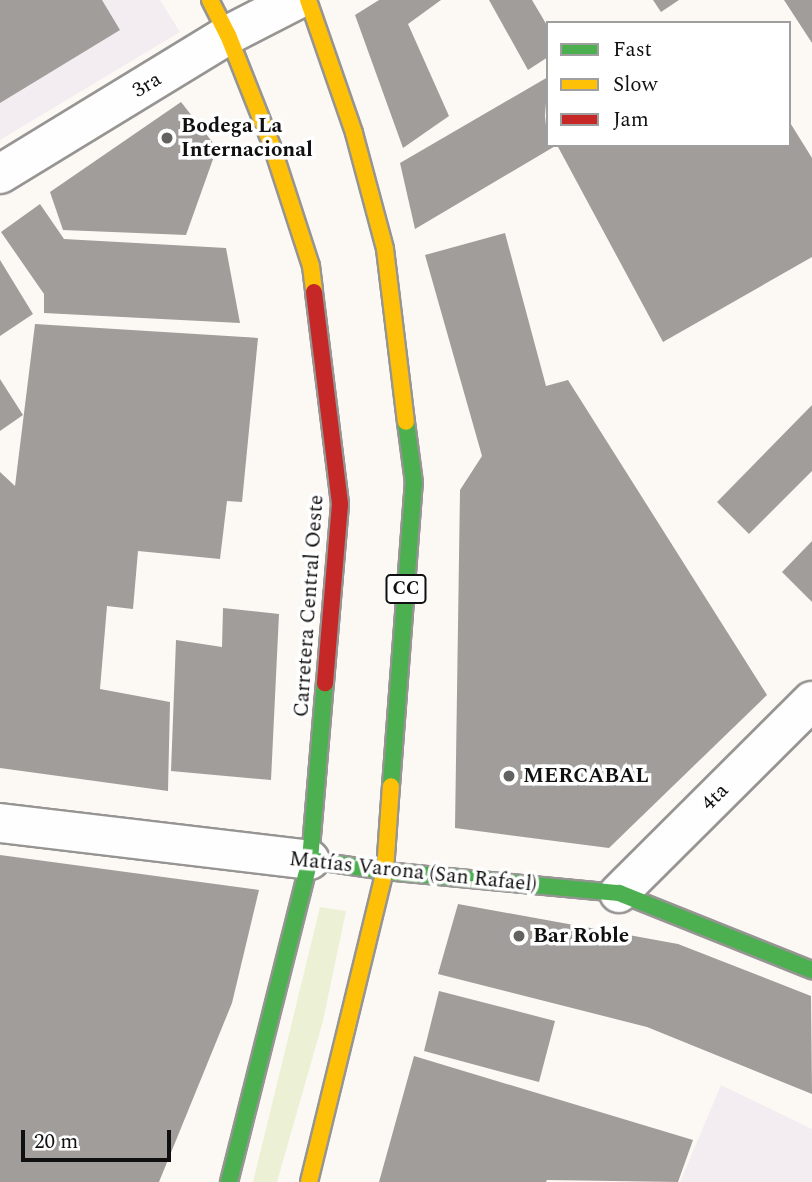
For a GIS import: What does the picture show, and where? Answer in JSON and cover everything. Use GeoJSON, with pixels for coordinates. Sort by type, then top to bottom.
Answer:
{"type":"FeatureCollection","features":[{"type":"Feature","properties":{"kind":"main road","name":"Carretera Central Oeste"},"geometry":{"type":"LineString","coordinates":[[210,0],[228,35],[272,146],[311,266],[340,504],[310,860],[229,1182]]}},
{"type":"Feature","properties":{"kind":"main road","name":"CC"},"geometry":{"type":"LineString","coordinates":[[308,0],[354,133],[385,249],[414,483],[385,871],[309,1182]]}},
{"type":"Feature","properties":{"kind":"main road","name":"Matías Varona (San Rafael)"},"geometry":{"type":"LineString","coordinates":[[310,860],[385,871],[619,892],[812,970]]}},
{"type":"Feature","properties":{"kind":"street","name":"3ra"},"geometry":{"type":"LineString","coordinates":[[0,174],[228,35],[296,0]]}},
{"type":"Feature","properties":{"kind":"street","name":"4ta"},"geometry":{"type":"LineString","coordinates":[[619,892],[812,701]]}},
{"type":"Feature","properties":{"kind":"street","name":"Matías Varona (San Rafael)"},"geometry":{"type":"LineString","coordinates":[[0,823],[310,860]]}},
{"type":"Feature","properties":{"kind":"shaded area"},"geometry":{"type":"Polygon","coordinates":[[[0,0],[160,0],[180,32],[0,140],[0,0]]]}},
{"type":"Feature","properties":{"kind":"shaded area"},"geometry":{"type":"Polygon","coordinates":[[[721,1085],[812,1129],[812,1182],[680,1182],[721,1085]]]}},
{"type":"Feature","properties":{"kind":"green space"},"geometry":{"type":"Polygon","coordinates":[[[320,907],[346,911],[323,1021],[277,1182],[253,1182],[320,907]]]}},
{"type":"Feature","properties":{"kind":"building"},"geometry":{"type":"Polygon","coordinates":[[[0,0],[102,0],[120,30],[0,103],[0,0]]]}},
{"type":"Feature","properties":{"kind":"building"},"geometry":{"type":"Polygon","coordinates":[[[379,0],[441,0],[408,24],[449,116],[403,148],[355,15],[379,0]]]}},
{"type":"Feature","properties":{"kind":"building"},"geometry":{"type":"Polygon","coordinates":[[[489,0],[532,0],[546,24],[546,58],[528,70],[489,0]]]}},
{"type":"Feature","properties":{"kind":"building"},"geometry":{"type":"Polygon","coordinates":[[[653,0],[679,0],[661,12],[653,0]]]}},
{"type":"Feature","properties":{"kind":"building"},"geometry":{"type":"Polygon","coordinates":[[[784,0],[812,0],[812,43],[784,0]]]}},
{"type":"Feature","properties":{"kind":"building"},"geometry":{"type":"Polygon","coordinates":[[[546,78],[546,147],[554,147],[415,229],[400,163],[546,78]]]}},
{"type":"Feature","properties":{"kind":"building"},"geometry":{"type":"Polygon","coordinates":[[[181,102],[217,148],[186,235],[63,230],[50,192],[181,102]]]}},
{"type":"Feature","properties":{"kind":"building"},"geometry":{"type":"Polygon","coordinates":[[[791,124],[812,158],[812,257],[663,342],[558,147],[791,147],[791,124]]]}},
{"type":"Feature","properties":{"kind":"building"},"geometry":{"type":"Polygon","coordinates":[[[40,204],[64,239],[226,248],[240,323],[44,313],[44,294],[1,232],[40,204]]]}},
{"type":"Feature","properties":{"kind":"building"},"geometry":{"type":"Polygon","coordinates":[[[505,233],[546,386],[568,380],[767,695],[609,848],[455,828],[460,490],[482,456],[425,255],[505,233]]]}},
{"type":"Feature","properties":{"kind":"building"},"geometry":{"type":"Polygon","coordinates":[[[0,260],[33,314],[0,336],[0,260]]]}},
{"type":"Feature","properties":{"kind":"building"},"geometry":{"type":"Polygon","coordinates":[[[35,324],[258,338],[242,502],[227,501],[220,559],[138,551],[133,609],[107,606],[100,689],[170,702],[168,791],[0,768],[0,472],[15,486],[35,324]]]}},
{"type":"Feature","properties":{"kind":"building"},"geometry":{"type":"Polygon","coordinates":[[[0,379],[23,415],[0,431],[0,379]]]}},
{"type":"Feature","properties":{"kind":"building"},"geometry":{"type":"Polygon","coordinates":[[[812,405],[812,471],[749,534],[717,502],[812,405]]]}},
{"type":"Feature","properties":{"kind":"building"},"geometry":{"type":"Polygon","coordinates":[[[812,541],[812,602],[782,572],[812,541]]]}},
{"type":"Feature","properties":{"kind":"building"},"geometry":{"type":"Polygon","coordinates":[[[223,608],[279,614],[271,780],[171,771],[176,640],[222,647],[223,608]]]}},
{"type":"Feature","properties":{"kind":"building"},"geometry":{"type":"Polygon","coordinates":[[[0,855],[259,890],[232,1003],[159,1182],[0,1182],[0,855]]]}},
{"type":"Feature","properties":{"kind":"building"},"geometry":{"type":"Polygon","coordinates":[[[458,904],[678,944],[811,996],[812,1094],[647,1027],[438,974],[458,904]]]}},
{"type":"Feature","properties":{"kind":"building"},"geometry":{"type":"Polygon","coordinates":[[[439,991],[555,1021],[539,1082],[424,1051],[439,991]]]}},
{"type":"Feature","properties":{"kind":"building"},"geometry":{"type":"Polygon","coordinates":[[[414,1056],[693,1140],[678,1182],[379,1182],[414,1056]]]}},
{"type":"Feature","properties":{"kind":"traffic: fast"},"geometry":{"type":"LineString","coordinates":[[391,786],[414,483],[406,422]]}},
{"type":"Feature","properties":{"kind":"traffic: fast"},"geometry":{"type":"LineString","coordinates":[[229,1182],[310,860],[325,683]]}},
{"type":"Feature","properties":{"kind":"traffic: fast"},"geometry":{"type":"LineString","coordinates":[[310,860],[385,871],[619,893],[812,970]]}},
{"type":"Feature","properties":{"kind":"traffic: slow"},"geometry":{"type":"LineString","coordinates":[[210,0],[228,35],[272,146],[311,266],[314,292]]}},
{"type":"Feature","properties":{"kind":"traffic: slow"},"geometry":{"type":"LineString","coordinates":[[308,0],[354,133],[385,249],[406,422]]}},
{"type":"Feature","properties":{"kind":"traffic: slow"},"geometry":{"type":"LineString","coordinates":[[309,1182],[385,871],[391,786]]}},
{"type":"Feature","properties":{"kind":"traffic: jam"},"geometry":{"type":"LineString","coordinates":[[314,292],[340,504],[325,683]]}},
{"type":"Feature","properties":{"kind":"place","name":"Bodega La Internacional"},"geometry":{"type":"Point","coordinates":[167,138]}},
{"type":"Feature","properties":{"kind":"place","name":"MERCABAL"},"geometry":{"type":"Point","coordinates":[509,776]}},
{"type":"Feature","properties":{"kind":"place","name":"Bar Roble"},"geometry":{"type":"Point","coordinates":[519,936]}}]}
